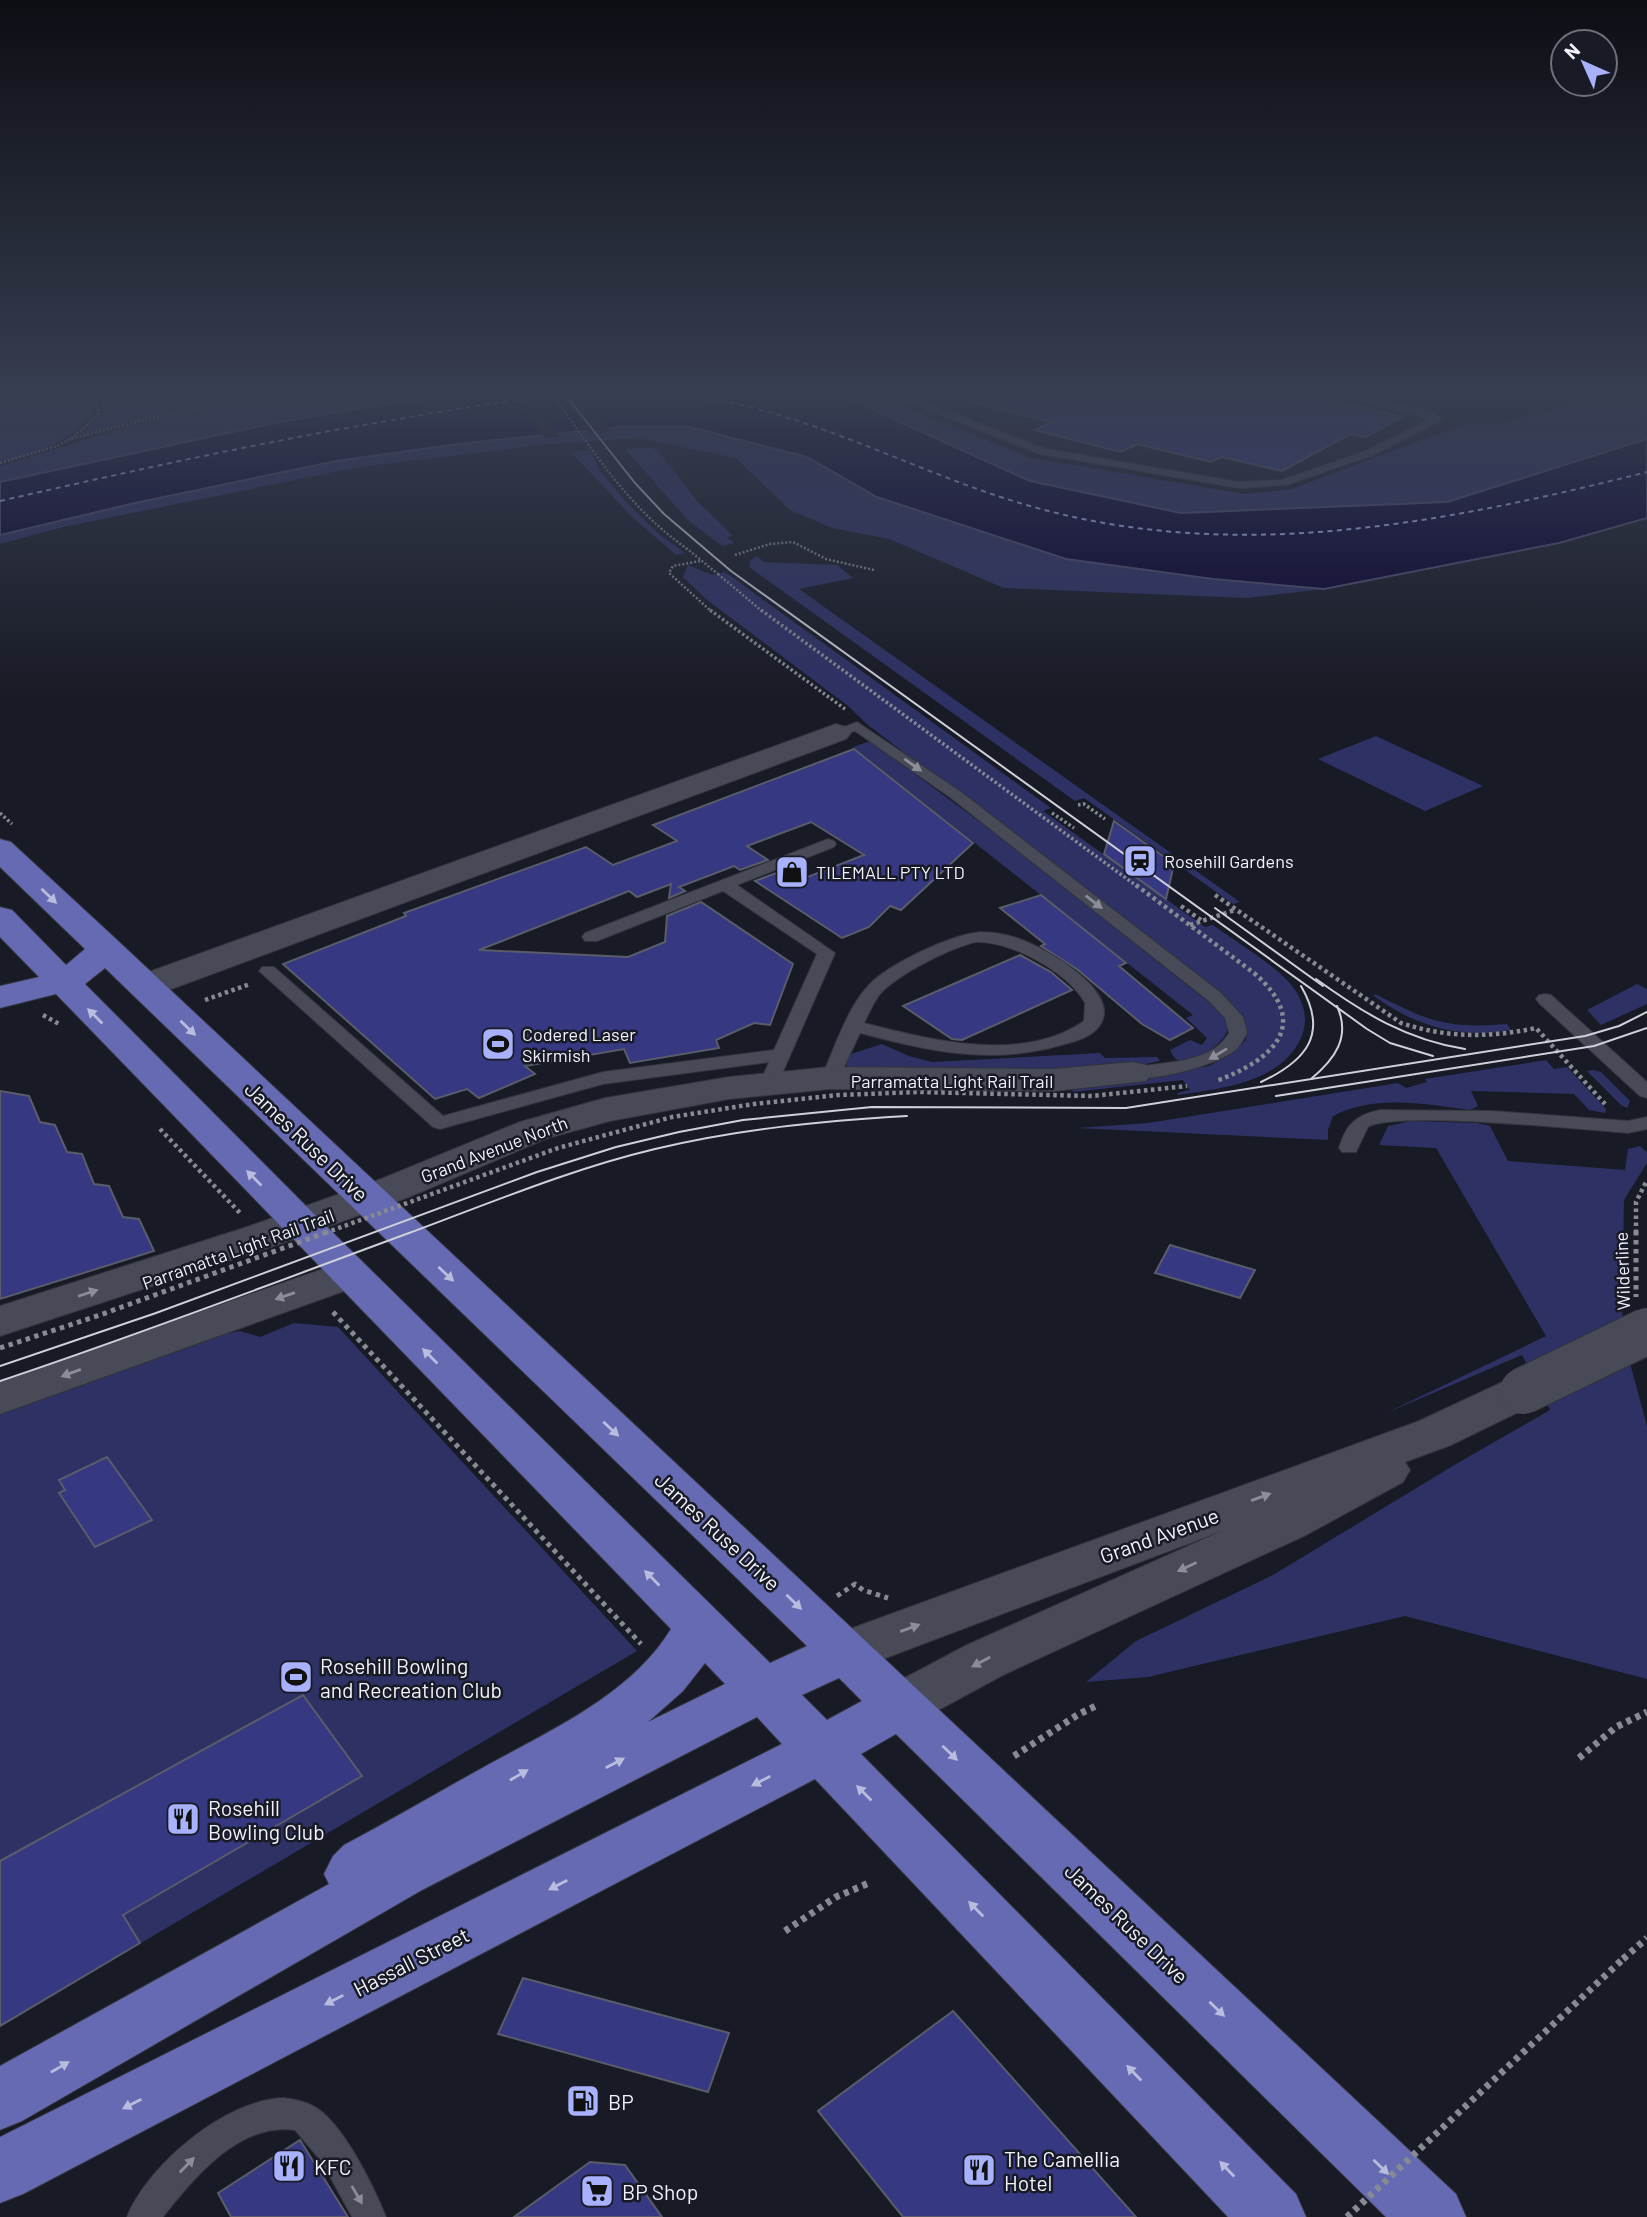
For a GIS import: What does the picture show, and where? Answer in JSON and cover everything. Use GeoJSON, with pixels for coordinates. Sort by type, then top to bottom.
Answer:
{"type":"FeatureCollection","features":[{"type":"Feature","properties":{"kind":"main road","name":"James Ruse Drive"},"geometry":{"type":"LineString","coordinates":[[0,849],[846,1652],[1433,2217]]}},
{"type":"Feature","properties":{"kind":"main road"},"geometry":{"type":"LineString","coordinates":[[0,918],[61,981],[280,1229],[330,1281],[700,1626],[1273,2217]]}},
{"type":"Feature","properties":{"kind":"main road"},"geometry":{"type":"LineString","coordinates":[[0,979],[15,966],[24,943]]}},
{"type":"Feature","properties":{"kind":"main road"},"geometry":{"type":"LineString","coordinates":[[0,997],[61,981],[82,971],[97,958],[104,946]]}},
{"type":"Feature","properties":{"kind":"main road"},"geometry":{"type":"LineString","coordinates":[[283,1939],[365,1863],[579,1740],[642,1697],[675,1665],[693,1641],[700,1626]]}},
{"type":"Feature","properties":{"kind":"main road"},"geometry":{"type":"LineString","coordinates":[[0,2100],[402,1872],[763,1689],[846,1652]]}},
{"type":"Feature","properties":{"kind":"main road","name":"Hassall Street"},"geometry":{"type":"LineString","coordinates":[[0,2171],[821,1750],[901,1705]]}},
{"type":"Feature","properties":{"kind":"street"},"geometry":{"type":"LineString","coordinates":[[145,986],[847,729]]}},
{"type":"Feature","properties":{"kind":"street","name":"Grand Avenue North"},"geometry":{"type":"LineString","coordinates":[[0,1321],[280,1229],[568,1119],[681,1096],[775,1069],[830,1078],[1041,1080],[1133,1073]]}},
{"type":"Feature","properties":{"kind":"street"},"geometry":{"type":"LineString","coordinates":[[0,1398],[330,1281]]}},
{"type":"Feature","properties":{"kind":"street","name":"Grand Avenue"},"geometry":{"type":"LineString","coordinates":[[901,1705],[985,1660],[1339,1497],[1471,1417],[1523,1391],[1642,1319]]}},
{"type":"Feature","properties":{"kind":"street","name":"Grand Avenue"},"geometry":{"type":"LineString","coordinates":[[846,1652],[1471,1417]]}},
{"type":"Feature","properties":{"kind":"lane"},"geometry":{"type":"LineString","coordinates":[[847,729],[956,795],[1215,997],[1234,1015],[1237,1032],[1234,1041],[1217,1056],[1189,1065],[1133,1073]]}},
{"type":"Feature","properties":{"kind":"lane"},"geometry":{"type":"LineString","coordinates":[[591,937],[828,844]]}},
{"type":"Feature","properties":{"kind":"lane"},"geometry":{"type":"LineString","coordinates":[[271,973],[440,1123],[603,1078],[775,1069],[826,953],[724,884]]}},
{"type":"Feature","properties":{"kind":"lane"},"geometry":{"type":"LineString","coordinates":[[830,1078],[855,1026],[869,997],[885,981],[950,946],[973,938],[985,937],[1013,942],[1052,964],[1084,988],[1096,1009],[1093,1024],[1068,1040],[990,1048],[944,1048],[855,1026]]}},
{"type":"Feature","properties":{"kind":"lane"},"geometry":{"type":"LineString","coordinates":[[1545,999],[1647,1092]]}},
{"type":"Feature","properties":{"kind":"lane"},"geometry":{"type":"LineString","coordinates":[[1349,1148],[1353,1130],[1359,1123],[1381,1115],[1492,1117],[1628,1127],[1647,1123]]}},
{"type":"Feature","properties":{"kind":"lane"},"geometry":{"type":"LineString","coordinates":[[143,2217],[164,2189],[200,2152],[227,2132],[255,2119],[279,2113],[304,2117],[319,2132],[370,2217]]}},
{"type":"Feature","properties":{"kind":"path"},"geometry":{"type":"LineString","coordinates":[[628,495],[643,513],[718,573]]}},
{"type":"Feature","properties":{"kind":"path"},"geometry":{"type":"LineString","coordinates":[[735,555],[753,552],[768,543],[792,541],[809,547],[822,558],[874,570]]}},
{"type":"Feature","properties":{"kind":"path"},"geometry":{"type":"LineString","coordinates":[[700,561],[673,566],[669,573],[702,604],[841,704],[847,729]]}},
{"type":"Feature","properties":{"kind":"path"},"geometry":{"type":"LineString","coordinates":[[1078,805],[1084,804],[1105,819]]}},
{"type":"Feature","properties":{"kind":"path"},"geometry":{"type":"LineString","coordinates":[[1041,816],[1055,812],[1074,828]]}},
{"type":"Feature","properties":{"kind":"path"},"geometry":{"type":"LineString","coordinates":[[1215,895],[1401,1023],[1433,1033],[1471,1038],[1536,1028],[1611,1111]]}},
{"type":"Feature","properties":{"kind":"path"},"geometry":{"type":"LineString","coordinates":[[1181,906],[1202,921]]}},
{"type":"Feature","properties":{"kind":"path"},"geometry":{"type":"LineString","coordinates":[[1190,925],[1236,910]]}},
{"type":"Feature","properties":{"kind":"path"},"geometry":{"type":"LineString","coordinates":[[205,1000],[271,973]]}},
{"type":"Feature","properties":{"kind":"path"},"geometry":{"type":"LineString","coordinates":[[34,1014],[45,1015],[66,1030]]}},
{"type":"Feature","properties":{"kind":"path","name":"Parramatta Light Rail Trail"},"geometry":{"type":"LineString","coordinates":[[0,1348],[100,1315],[558,1148],[672,1117],[754,1104],[838,1095],[919,1092],[1092,1096],[1187,1086]]}},
{"type":"Feature","properties":{"kind":"path"},"geometry":{"type":"LineString","coordinates":[[153,1122],[280,1229],[330,1281],[647,1653]]}},
{"type":"Feature","properties":{"kind":"path","name":"Wilderline"},"geometry":{"type":"LineString","coordinates":[[1642,1319],[1634,1217],[1636,1202],[1647,1181]]}},
{"type":"Feature","properties":{"kind":"path"},"geometry":{"type":"LineString","coordinates":[[1014,1756],[1079,1714],[1098,1705]]}},
{"type":"Feature","properties":{"kind":"path"},"geometry":{"type":"LineString","coordinates":[[1579,1758],[1616,1727],[1647,1712]]}},
{"type":"Feature","properties":{"kind":"path"},"geometry":{"type":"LineString","coordinates":[[785,1931],[836,1897],[869,1883]]}},
{"type":"Feature","properties":{"kind":"path"},"geometry":{"type":"LineString","coordinates":[[1348,2217],[1647,1938]]}},
{"type":"Feature","properties":{"kind":"shaded area"},"geometry":{"type":"Polygon","coordinates":[[[0,495],[171,495],[135,503],[0,535],[0,495]]]}},
{"type":"Feature","properties":{"kind":"shaded area"},"geometry":{"type":"Polygon","coordinates":[[[166,495],[219,495],[63,527],[0,544],[0,535],[166,495]]]}},
{"type":"Feature","properties":{"kind":"shaded area"},"geometry":{"type":"Polygon","coordinates":[[[612,495],[621,495],[660,535],[685,553],[676,555],[612,495]]]}},
{"type":"Feature","properties":{"kind":"shaded area"},"geometry":{"type":"Polygon","coordinates":[[[666,495],[693,495],[733,536],[726,537],[735,543],[722,546],[688,520],[666,495]]]}},
{"type":"Feature","properties":{"kind":"shaded area"},"geometry":{"type":"Polygon","coordinates":[[[775,495],[874,495],[1213,579],[1324,589],[1247,598],[1004,588],[889,539],[832,528],[790,510],[775,495]]]}},
{"type":"Feature","properties":{"kind":"shaded area"},"geometry":{"type":"Polygon","coordinates":[[[874,495],[1098,495],[1181,513],[1447,502],[1468,495],[1647,495],[1647,518],[1559,543],[1324,589],[1213,579],[1066,559],[874,495]]]}},
{"type":"Feature","properties":{"kind":"shaded area"},"geometry":{"type":"Polygon","coordinates":[[[1098,495],[1468,495],[1447,502],[1181,513],[1098,495]]]}},
{"type":"Feature","properties":{"kind":"shaded area"},"geometry":{"type":"Polygon","coordinates":[[[757,556],[764,562],[837,565],[853,578],[799,589],[1240,902],[1233,904],[1084,798],[1075,801],[749,567],[750,561],[757,556]]]}},
{"type":"Feature","properties":{"kind":"shaded area"},"geometry":{"type":"Polygon","coordinates":[[[688,565],[712,575],[725,572],[1051,808],[1043,811],[1205,927],[1213,925],[1281,974],[1297,993],[1304,1012],[1305,1025],[1301,1038],[1288,1057],[1260,1076],[1211,1090],[1178,1095],[1177,1093],[1190,1090],[1183,1080],[1073,1092],[1070,1086],[1209,1066],[1233,1052],[1246,1040],[1243,1020],[1222,996],[707,600],[683,577],[688,565]]]}},
{"type":"Feature","properties":{"kind":"shaded area"},"geometry":{"type":"Polygon","coordinates":[[[1376,736],[1483,786],[1425,811],[1318,759],[1376,736]]]}},
{"type":"Feature","properties":{"kind":"shaded area"},"geometry":{"type":"Polygon","coordinates":[[[870,741],[999,836],[1220,1011],[1226,1021],[1227,1031],[1219,1043],[1197,1058],[1182,1061],[1175,1058],[1170,1050],[1190,1040],[1202,1045],[1207,1038],[1186,1018],[1193,1015],[853,747],[870,741]]]}},
{"type":"Feature","properties":{"kind":"shaded area"},"geometry":{"type":"Polygon","coordinates":[[[1637,984],[1647,989],[1647,1004],[1601,1025],[1587,1010],[1637,984]]]}},
{"type":"Feature","properties":{"kind":"shaded area"},"geometry":{"type":"Polygon","coordinates":[[[1375,994],[1438,1021],[1468,1025],[1507,1024],[1511,1030],[1474,1033],[1439,1028],[1406,1016],[1374,996],[1375,994]]]}},
{"type":"Feature","properties":{"kind":"shaded area"},"geometry":{"type":"Polygon","coordinates":[[[882,1044],[909,1056],[932,1062],[1100,1053],[1105,1058],[1157,1057],[1160,1061],[1112,1071],[907,1073],[850,1068],[845,1064],[851,1054],[882,1044]]]}},
{"type":"Feature","properties":{"kind":"shaded area"},"geometry":{"type":"Polygon","coordinates":[[[1546,1060],[1554,1069],[1567,1067],[1606,1109],[1605,1113],[1589,1110],[1574,1094],[1471,1091],[1478,1106],[1470,1110],[1400,1102],[1349,1109],[1333,1116],[1328,1140],[1077,1128],[1148,1123],[1398,1083],[1406,1088],[1427,1082],[1425,1079],[1546,1060]]]}},
{"type":"Feature","properties":{"kind":"shaded area"},"geometry":{"type":"Polygon","coordinates":[[[1587,1071],[1601,1072],[1630,1101],[1627,1108],[1587,1071]]]}},
{"type":"Feature","properties":{"kind":"shaded area"},"geometry":{"type":"Polygon","coordinates":[[[1411,1121],[1477,1123],[1490,1126],[1508,1161],[1625,1170],[1628,1149],[1640,1146],[1647,1152],[1647,1163],[1624,1200],[1622,1302],[1623,1337],[1647,1426],[1647,1679],[1405,1616],[1148,1677],[1086,1682],[1136,1641],[1273,1575],[1550,1410],[1522,1355],[1384,1414],[1546,1336],[1436,1148],[1379,1145],[1388,1126],[1411,1121]]]}},
{"type":"Feature","properties":{"kind":"shaded area","name":"Rosehill Bowling and Recreation Club"},"geometry":{"type":"Polygon","coordinates":[[[294,1323],[338,1327],[637,1651],[0,2026],[0,1409],[206,1337],[240,1331],[260,1337],[294,1323]]]}},
{"type":"Feature","properties":{"kind":"building"},"geometry":{"type":"Polygon","coordinates":[[[854,749],[973,843],[901,910],[890,906],[869,927],[842,938],[755,881],[784,870],[800,880],[864,855],[811,822],[747,846],[768,860],[740,870],[734,866],[679,887],[685,891],[669,898],[671,884],[637,897],[629,891],[479,950],[628,957],[665,942],[667,916],[701,902],[793,964],[770,1025],[754,1023],[716,1040],[719,1048],[630,1063],[624,1049],[525,1066],[535,1074],[479,1098],[467,1089],[435,1099],[283,964],[406,916],[404,913],[586,847],[613,865],[677,841],[653,825],[854,749]]]}},
{"type":"Feature","properties":{"kind":"building"},"geometry":{"type":"Polygon","coordinates":[[[1114,821],[1174,864],[1166,899],[1104,854],[1114,821]]]}},
{"type":"Feature","properties":{"kind":"building"},"geometry":{"type":"Polygon","coordinates":[[[1041,895],[1126,963],[1119,966],[1193,1028],[1170,1040],[1142,1024],[1078,970],[1041,946],[1045,944],[1000,908],[1041,895]]]}},
{"type":"Feature","properties":{"kind":"building"},"geometry":{"type":"Polygon","coordinates":[[[1020,955],[1051,972],[1072,990],[962,1040],[952,1039],[903,1006],[1020,955]]]}},
{"type":"Feature","properties":{"kind":"building"},"geometry":{"type":"Polygon","coordinates":[[[0,1091],[29,1096],[40,1122],[55,1125],[67,1152],[82,1154],[94,1184],[109,1186],[123,1217],[139,1219],[154,1251],[0,1299],[0,1091]]]}},
{"type":"Feature","properties":{"kind":"building"},"geometry":{"type":"Polygon","coordinates":[[[1170,1245],[1255,1270],[1240,1298],[1155,1273],[1170,1245]]]}},
{"type":"Feature","properties":{"kind":"building"},"geometry":{"type":"Polygon","coordinates":[[[107,1457],[152,1520],[95,1547],[59,1493],[65,1490],[59,1480],[107,1457]]]}},
{"type":"Feature","properties":{"kind":"building","name":"Rosehill Bowling Club"},"geometry":{"type":"Polygon","coordinates":[[[303,1695],[362,1776],[123,1915],[140,1943],[0,2026],[0,1861],[303,1695]]]}},
{"type":"Feature","properties":{"kind":"building"},"geometry":{"type":"Polygon","coordinates":[[[523,1978],[729,2033],[708,2092],[498,2034],[523,1978]]]}},
{"type":"Feature","properties":{"kind":"building"},"geometry":{"type":"Polygon","coordinates":[[[953,2011],[1136,2217],[903,2217],[818,2111],[953,2011]]]}},
{"type":"Feature","properties":{"kind":"building","name":"KFC"},"geometry":{"type":"Polygon","coordinates":[[[300,2140],[348,2217],[231,2217],[218,2193],[300,2140]]]}},
{"type":"Feature","properties":{"kind":"building","name":"BP Shop"},"geometry":{"type":"Polygon","coordinates":[[[590,2162],[625,2165],[662,2217],[514,2217],[590,2162]]]}},
{"type":"Feature","properties":{"kind":"ferry route"},"geometry":{"type":"LineString","coordinates":[[0,501],[25,495]]}},
{"type":"Feature","properties":{"kind":"ferry route"},"geometry":{"type":"LineString","coordinates":[[997,495],[1107,524],[1185,533],[1262,535],[1417,521],[1550,495]]}},
{"type":"Feature","properties":{"kind":"tram line"},"geometry":{"type":"LineString","coordinates":[[647,495],[664,514],[731,571],[1338,1008]]}},
{"type":"Feature","properties":{"kind":"tram line"},"geometry":{"type":"LineString","coordinates":[[1215,908],[1323,986]]}},
{"type":"Feature","properties":{"kind":"tram line"},"geometry":{"type":"LineString","coordinates":[[1316,979],[1369,1014],[1405,1032],[1465,1049]]}},
{"type":"Feature","properties":{"kind":"tram line"},"geometry":{"type":"LineString","coordinates":[[1261,1082],[1290,1065],[1308,1044],[1313,1032],[1313,1018],[1301,986]]}},
{"type":"Feature","properties":{"kind":"tram line"},"geometry":{"type":"LineString","coordinates":[[1311,1079],[1327,1064],[1338,1047],[1342,1028],[1338,1008]]}},
{"type":"Feature","properties":{"kind":"tram line"},"geometry":{"type":"LineString","coordinates":[[1338,1008],[1390,1043],[1433,1056]]}},
{"type":"Feature","properties":{"kind":"tram line"},"geometry":{"type":"LineString","coordinates":[[1311,1079],[1585,1036],[1619,1026],[1647,1012]]}},
{"type":"Feature","properties":{"kind":"tram line"},"geometry":{"type":"LineString","coordinates":[[1276,1096],[1594,1046],[1647,1028]]}},
{"type":"Feature","properties":{"kind":"tram line"},"geometry":{"type":"LineString","coordinates":[[0,1366],[156,1313],[537,1172],[616,1147],[679,1132],[743,1120],[872,1107],[1126,1108],[1311,1079]]}},
{"type":"Feature","properties":{"kind":"tram line"},"geometry":{"type":"LineString","coordinates":[[0,1381],[593,1166],[686,1142],[749,1131],[907,1116]]}},
{"type":"Feature","properties":{"kind":"place","name":"Rosehill Gardens"},"geometry":{"type":"Point","coordinates":[1140,861]}},
{"type":"Feature","properties":{"kind":"place","name":"TILEMALL PTY LTD"},"geometry":{"type":"Point","coordinates":[792,872]}},
{"type":"Feature","properties":{"kind":"place","name":"Codered Laser Skirmish"},"geometry":{"type":"Point","coordinates":[498,1044]}},
{"type":"Feature","properties":{"kind":"place","name":"Rosehill Bowling and Recreation Club"},"geometry":{"type":"Point","coordinates":[296,1677]}},
{"type":"Feature","properties":{"kind":"place","name":"Rosehill Bowling Club"},"geometry":{"type":"Point","coordinates":[183,1819]}},
{"type":"Feature","properties":{"kind":"place","name":"BP"},"geometry":{"type":"Point","coordinates":[583,2101]}},
{"type":"Feature","properties":{"kind":"place","name":"KFC"},"geometry":{"type":"Point","coordinates":[289,2166]}},
{"type":"Feature","properties":{"kind":"place","name":"The Camellia Hotel"},"geometry":{"type":"Point","coordinates":[979,2170]}},
{"type":"Feature","properties":{"kind":"place","name":"BP Shop"},"geometry":{"type":"Point","coordinates":[597,2191]}}]}
